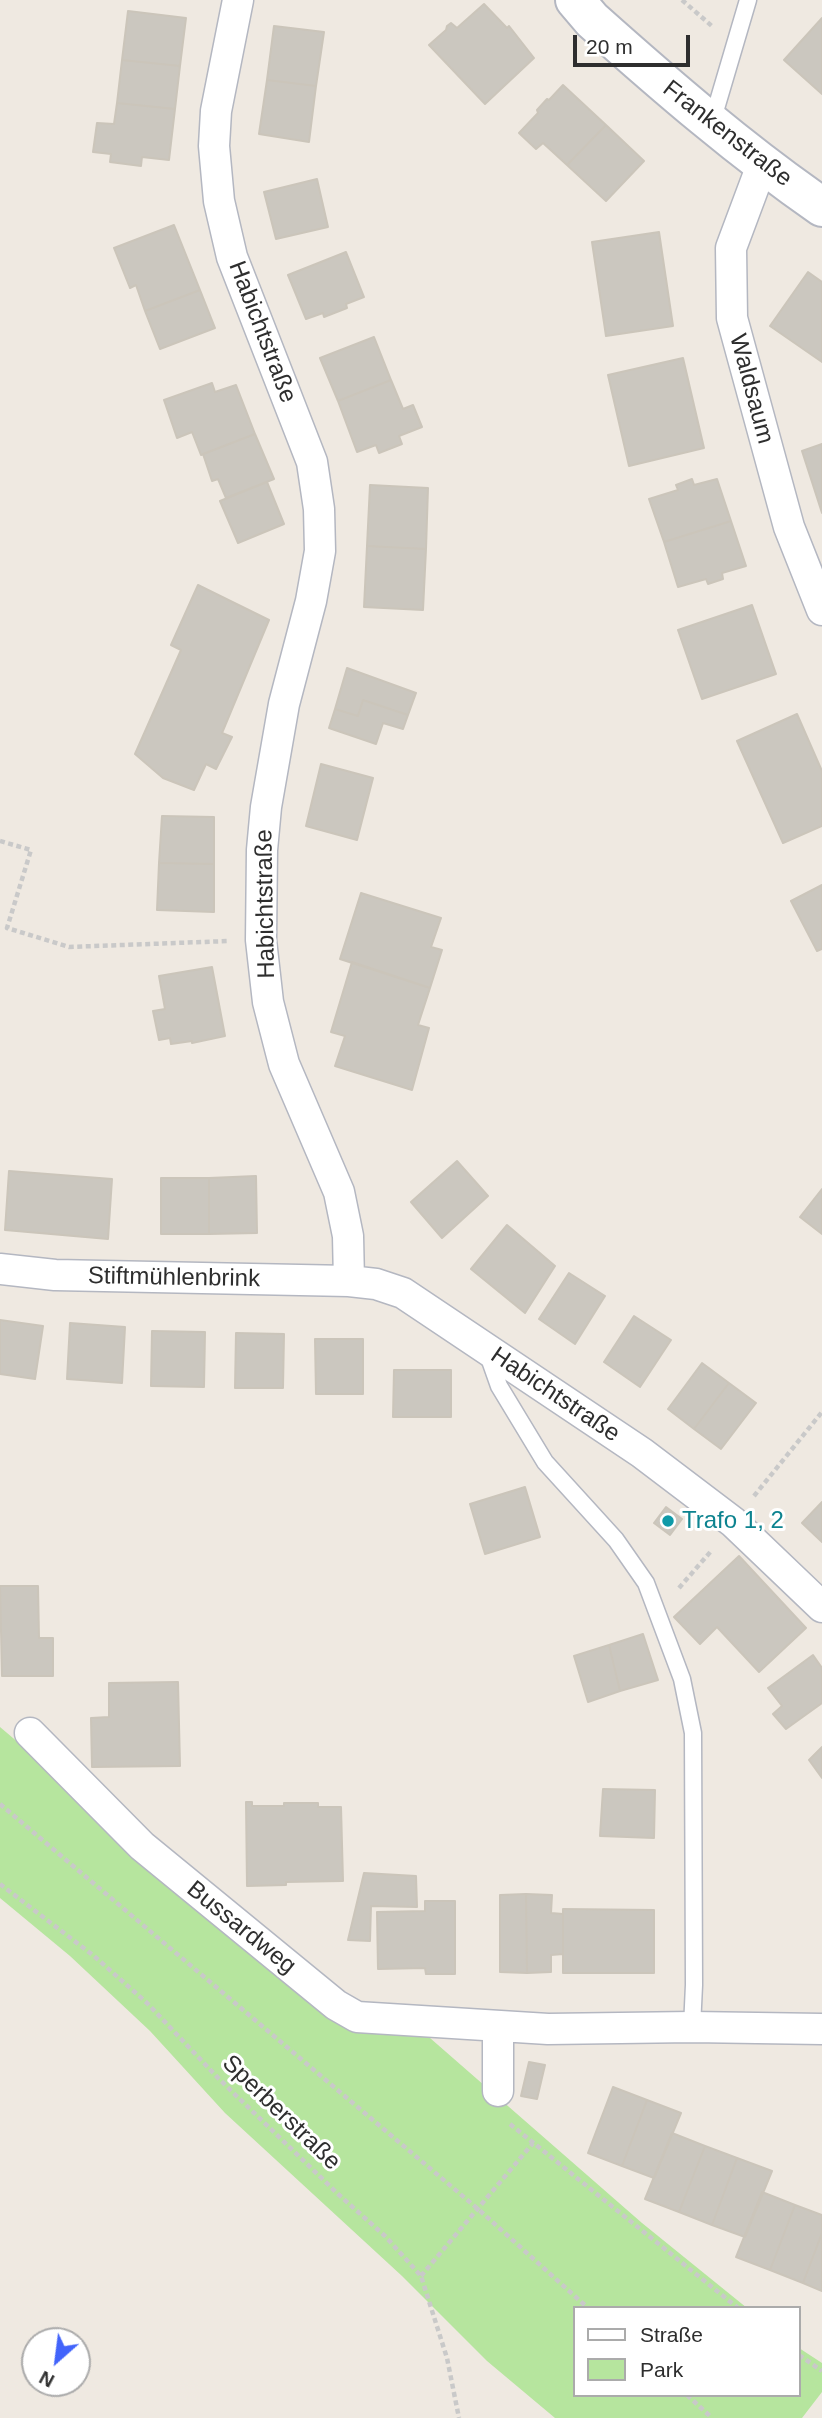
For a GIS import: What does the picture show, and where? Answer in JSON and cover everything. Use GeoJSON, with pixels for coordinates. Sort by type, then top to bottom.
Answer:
{"type":"FeatureCollection","features":[{"type":"Feature","properties":{"kind":"main road","name":"Frankenstraße"},"geometry":{"type":"LineString","coordinates":[[575,0],[592,20],[712,125],[762,165],[822,207]]}},
{"type":"Feature","properties":{"kind":"street","name":"Habichtstraße"},"geometry":{"type":"LineString","coordinates":[[238,0],[216,111],[214,146],[219,201],[232,257],[312,462],[319,509],[320,551],[311,601],[284,704],[266,807],[262,850],[261,940],[268,1002],[284,1064],[339,1192],[348,1236],[349,1281],[376,1284],[403,1293],[642,1453],[733,1522],[822,1607]]}},
{"type":"Feature","properties":{"kind":"street","name":"Waldsaum"},"geometry":{"type":"LineString","coordinates":[[762,165],[731,248],[732,318],[789,527],[822,610]]}},
{"type":"Feature","properties":{"kind":"street","name":"Stiftmühlenbrink"},"geometry":{"type":"LineString","coordinates":[[0,1269],[55,1275],[349,1281]]}},
{"type":"Feature","properties":{"kind":"street","name":"Bussardweg"},"geometry":{"type":"LineString","coordinates":[[30,1733],[142,1846],[336,2005],[357,2017],[548,2029],[822,2029]]}},
{"type":"Feature","properties":{"kind":"street"},"geometry":{"type":"LineString","coordinates":[[498,2026],[498,2091]]}},
{"type":"Feature","properties":{"kind":"lane"},"geometry":{"type":"LineString","coordinates":[[712,125],[748,0]]}},
{"type":"Feature","properties":{"kind":"lane"},"geometry":{"type":"LineString","coordinates":[[486,1349],[499,1386],[545,1462],[616,1540],[646,1583],[659,1611],[682,1679],[693,1733],[692,2027]]}},
{"type":"Feature","properties":{"kind":"path"},"geometry":{"type":"LineString","coordinates":[[682,0],[736,46]]}},
{"type":"Feature","properties":{"kind":"path"},"geometry":{"type":"LineString","coordinates":[[0,841],[31,850],[7,928],[69,947],[261,940]]}},
{"type":"Feature","properties":{"kind":"path"},"geometry":{"type":"LineString","coordinates":[[659,1611],[822,1412]]}},
{"type":"Feature","properties":{"kind":"path"},"geometry":{"type":"LineString","coordinates":[[0,1804],[478,2209],[586,2306]]}},
{"type":"Feature","properties":{"kind":"path","name":"Sperberstraße"},"geometry":{"type":"LineString","coordinates":[[0,1884],[94,1956],[147,2003],[219,2079],[338,2194],[385,2235],[421,2276],[447,2358],[459,2418]]}},
{"type":"Feature","properties":{"kind":"path"},"geometry":{"type":"LineString","coordinates":[[421,2276],[533,2143],[736,2306]]}},
{"type":"Feature","properties":{"kind":"path"},"geometry":{"type":"LineString","coordinates":[[801,2355],[822,2371]]}},
{"type":"Feature","properties":{"kind":"path"},"geometry":{"type":"LineString","coordinates":[[689,2397],[712,2418]]}},
{"type":"Feature","properties":{"kind":"green space"},"geometry":{"type":"Polygon","coordinates":[[[0,1727],[356,2029],[422,2031],[642,2223],[745,2306],[574,2306],[574,2397],[801,2397],[801,2349],[822,2363],[822,2392],[802,2418],[555,2418],[487,2361],[402,2276],[225,2113],[150,2031],[70,1956],[0,1898],[0,1727]]]}},
{"type":"Feature","properties":{"kind":"building"},"geometry":{"type":"Polygon","coordinates":[[[484,4],[507,28],[509,26],[534,58],[485,104],[429,45],[451,23],[457,28],[484,4]]]}},
{"type":"Feature","properties":{"kind":"building"},"geometry":{"type":"Polygon","coordinates":[[[128,11],[186,18],[180,66],[122,60],[128,11]]]}},
{"type":"Feature","properties":{"kind":"building"},"geometry":{"type":"Polygon","coordinates":[[[822,18],[822,94],[784,60],[822,18]]]}},
{"type":"Feature","properties":{"kind":"building"},"geometry":{"type":"Polygon","coordinates":[[[274,26],[324,32],[316,86],[267,80],[274,26]]]}},
{"type":"Feature","properties":{"kind":"building"},"geometry":{"type":"Polygon","coordinates":[[[122,60],[180,66],[175,109],[117,103],[122,60]]]}},
{"type":"Feature","properties":{"kind":"building"},"geometry":{"type":"Polygon","coordinates":[[[267,80],[316,86],[309,142],[259,134],[267,80]]]}},
{"type":"Feature","properties":{"kind":"building"},"geometry":{"type":"Polygon","coordinates":[[[563,85],[606,125],[567,165],[543,143],[536,149],[519,133],[547,99],[563,85]]]}},
{"type":"Feature","properties":{"kind":"building"},"geometry":{"type":"Polygon","coordinates":[[[117,103],[175,109],[169,160],[142,157],[141,166],[110,162],[111,154],[93,152],[97,123],[114,124],[117,103]]]}},
{"type":"Feature","properties":{"kind":"building"},"geometry":{"type":"Polygon","coordinates":[[[606,125],[644,161],[606,201],[567,165],[606,125]]]}},
{"type":"Feature","properties":{"kind":"building"},"geometry":{"type":"Polygon","coordinates":[[[317,179],[328,227],[276,239],[264,192],[317,179]]]}},
{"type":"Feature","properties":{"kind":"building"},"geometry":{"type":"Polygon","coordinates":[[[174,225],[200,290],[145,311],[136,285],[130,288],[114,248],[174,225]]]}},
{"type":"Feature","properties":{"kind":"building"},"geometry":{"type":"Polygon","coordinates":[[[659,232],[673,326],[606,336],[592,242],[659,232]]]}},
{"type":"Feature","properties":{"kind":"building"},"geometry":{"type":"Polygon","coordinates":[[[346,252],[364,297],[346,304],[347,308],[324,317],[323,313],[306,319],[288,275],[346,252]]]}},
{"type":"Feature","properties":{"kind":"building"},"geometry":{"type":"Polygon","coordinates":[[[808,272],[822,282],[822,362],[770,326],[808,272]]]}},
{"type":"Feature","properties":{"kind":"building"},"geometry":{"type":"Polygon","coordinates":[[[200,290],[215,328],[160,349],[145,311],[200,290]]]}},
{"type":"Feature","properties":{"kind":"building"},"geometry":{"type":"Polygon","coordinates":[[[374,337],[391,380],[338,401],[320,358],[374,337]]]}},
{"type":"Feature","properties":{"kind":"building"},"geometry":{"type":"Polygon","coordinates":[[[683,358],[704,448],[629,466],[608,375],[683,358]]]}},
{"type":"Feature","properties":{"kind":"building"},"geometry":{"type":"Polygon","coordinates":[[[391,380],[403,409],[413,405],[422,427],[399,436],[402,444],[379,453],[376,445],[357,452],[338,401],[391,380]]]}},
{"type":"Feature","properties":{"kind":"building"},"geometry":{"type":"Polygon","coordinates":[[[212,383],[215,392],[236,385],[255,434],[201,455],[192,432],[177,438],[164,400],[212,383]]]}},
{"type":"Feature","properties":{"kind":"building"},"geometry":{"type":"Polygon","coordinates":[[[255,434],[274,479],[226,498],[218,479],[212,481],[203,454],[255,434]]]}},
{"type":"Feature","properties":{"kind":"building"},"geometry":{"type":"Polygon","coordinates":[[[822,444],[822,513],[802,451],[822,444]]]}},
{"type":"Feature","properties":{"kind":"building"},"geometry":{"type":"Polygon","coordinates":[[[692,479],[694,485],[717,479],[731,521],[664,542],[649,499],[678,490],[676,485],[692,479]]]}},
{"type":"Feature","properties":{"kind":"building"},"geometry":{"type":"Polygon","coordinates":[[[267,482],[284,524],[238,543],[220,501],[267,482]]]}},
{"type":"Feature","properties":{"kind":"building"},"geometry":{"type":"Polygon","coordinates":[[[370,485],[428,488],[426,549],[367,546],[370,485]]]}},
{"type":"Feature","properties":{"kind":"building"},"geometry":{"type":"Polygon","coordinates":[[[731,521],[746,566],[722,573],[723,579],[708,584],[706,579],[678,587],[664,542],[731,521]]]}},
{"type":"Feature","properties":{"kind":"building"},"geometry":{"type":"Polygon","coordinates":[[[367,546],[426,549],[423,610],[364,607],[367,546]]]}},
{"type":"Feature","properties":{"kind":"building"},"geometry":{"type":"Polygon","coordinates":[[[198,585],[269,620],[222,733],[232,737],[216,769],[206,764],[194,790],[163,778],[135,754],[181,650],[171,645],[198,585]]]}},
{"type":"Feature","properties":{"kind":"building"},"geometry":{"type":"Polygon","coordinates":[[[752,605],[776,674],[702,699],[678,630],[752,605]]]}},
{"type":"Feature","properties":{"kind":"building"},"geometry":{"type":"Polygon","coordinates":[[[347,668],[416,693],[408,715],[363,700],[358,716],[335,709],[347,668]]]}},
{"type":"Feature","properties":{"kind":"building"},"geometry":{"type":"Polygon","coordinates":[[[363,700],[408,715],[403,729],[383,723],[376,744],[329,728],[335,709],[358,716],[363,700]]]}},
{"type":"Feature","properties":{"kind":"building"},"geometry":{"type":"Polygon","coordinates":[[[797,714],[822,771],[822,826],[783,843],[737,741],[797,714]]]}},
{"type":"Feature","properties":{"kind":"building"},"geometry":{"type":"Polygon","coordinates":[[[321,764],[373,778],[357,840],[306,826],[321,764]]]}},
{"type":"Feature","properties":{"kind":"building"},"geometry":{"type":"Polygon","coordinates":[[[162,816],[214,817],[214,864],[159,863],[162,816]]]}},
{"type":"Feature","properties":{"kind":"building"},"geometry":{"type":"Polygon","coordinates":[[[159,863],[214,864],[214,912],[157,910],[159,863]]]}},
{"type":"Feature","properties":{"kind":"building"},"geometry":{"type":"Polygon","coordinates":[[[822,885],[822,949],[817,951],[791,901],[822,885]]]}},
{"type":"Feature","properties":{"kind":"building"},"geometry":{"type":"Polygon","coordinates":[[[361,893],[441,918],[431,947],[442,950],[430,988],[340,959],[361,893]]]}},
{"type":"Feature","properties":{"kind":"building"},"geometry":{"type":"Polygon","coordinates":[[[352,962],[430,988],[418,1025],[429,1028],[412,1090],[335,1066],[345,1036],[331,1032],[352,962]]]}},
{"type":"Feature","properties":{"kind":"building"},"geometry":{"type":"Polygon","coordinates":[[[212,967],[225,1036],[192,1043],[171,1044],[170,1038],[159,1040],[153,1011],[165,1009],[159,976],[212,967]]]}},
{"type":"Feature","properties":{"kind":"building"},"geometry":{"type":"Polygon","coordinates":[[[457,1161],[488,1196],[442,1238],[411,1202],[457,1161]]]}},
{"type":"Feature","properties":{"kind":"building"},"geometry":{"type":"Polygon","coordinates":[[[9,1171],[112,1179],[108,1239],[5,1230],[9,1171]]]}},
{"type":"Feature","properties":{"kind":"building"},"geometry":{"type":"Polygon","coordinates":[[[256,1176],[257,1233],[209,1234],[209,1178],[256,1176]]]}},
{"type":"Feature","properties":{"kind":"building"},"geometry":{"type":"Polygon","coordinates":[[[161,1178],[209,1178],[209,1234],[161,1234],[161,1178]]]}},
{"type":"Feature","properties":{"kind":"building"},"geometry":{"type":"Polygon","coordinates":[[[822,1189],[822,1234],[800,1217],[822,1189]]]}},
{"type":"Feature","properties":{"kind":"building"},"geometry":{"type":"Polygon","coordinates":[[[507,1225],[555,1266],[525,1313],[471,1269],[507,1225]]]}},
{"type":"Feature","properties":{"kind":"building"},"geometry":{"type":"Polygon","coordinates":[[[569,1273],[605,1296],[575,1344],[539,1319],[569,1273]]]}},
{"type":"Feature","properties":{"kind":"building"},"geometry":{"type":"Polygon","coordinates":[[[634,1316],[671,1340],[640,1387],[604,1362],[634,1316]]]}},
{"type":"Feature","properties":{"kind":"building"},"geometry":{"type":"Polygon","coordinates":[[[0,1320],[43,1326],[35,1379],[0,1374],[0,1320]]]}},
{"type":"Feature","properties":{"kind":"building"},"geometry":{"type":"Polygon","coordinates":[[[70,1323],[125,1327],[122,1383],[67,1379],[70,1323]]]}},
{"type":"Feature","properties":{"kind":"building"},"geometry":{"type":"Polygon","coordinates":[[[152,1331],[205,1332],[204,1387],[151,1386],[152,1331]]]}},
{"type":"Feature","properties":{"kind":"building"},"geometry":{"type":"Polygon","coordinates":[[[236,1333],[284,1334],[283,1388],[235,1388],[236,1333]]]}},
{"type":"Feature","properties":{"kind":"building"},"geometry":{"type":"Polygon","coordinates":[[[315,1339],[363,1339],[363,1394],[316,1394],[315,1339]]]}},
{"type":"Feature","properties":{"kind":"building"},"geometry":{"type":"Polygon","coordinates":[[[702,1363],[729,1383],[694,1429],[668,1409],[702,1363]]]}},
{"type":"Feature","properties":{"kind":"building"},"geometry":{"type":"Polygon","coordinates":[[[394,1370],[451,1370],[451,1417],[393,1417],[394,1370]]]}},
{"type":"Feature","properties":{"kind":"building"},"geometry":{"type":"Polygon","coordinates":[[[729,1383],[756,1403],[721,1449],[694,1429],[729,1383]]]}},
{"type":"Feature","properties":{"kind":"building"},"geometry":{"type":"Polygon","coordinates":[[[525,1487],[540,1537],[485,1554],[470,1504],[525,1487]]]}},
{"type":"Feature","properties":{"kind":"building"},"geometry":{"type":"Polygon","coordinates":[[[822,1502],[822,1542],[802,1523],[822,1502]]]}},
{"type":"Feature","properties":{"kind":"building","name":"Trafo 1, 2"},"geometry":{"type":"Polygon","coordinates":[[[666,1507],[682,1519],[670,1535],[654,1523],[666,1507]]]}},
{"type":"Feature","properties":{"kind":"building"},"geometry":{"type":"Polygon","coordinates":[[[739,1556],[806,1628],[759,1672],[717,1627],[700,1644],[674,1617],[739,1556]]]}},
{"type":"Feature","properties":{"kind":"building"},"geometry":{"type":"Polygon","coordinates":[[[0,1586],[38,1586],[39,1638],[53,1638],[53,1676],[2,1676],[0,1586]]]}},
{"type":"Feature","properties":{"kind":"building"},"geometry":{"type":"Polygon","coordinates":[[[643,1634],[658,1680],[620,1691],[609,1645],[643,1634]]]}},
{"type":"Feature","properties":{"kind":"building"},"geometry":{"type":"Polygon","coordinates":[[[609,1645],[620,1691],[588,1702],[574,1656],[609,1645]]]}},
{"type":"Feature","properties":{"kind":"building"},"geometry":{"type":"Polygon","coordinates":[[[813,1655],[822,1668],[822,1703],[786,1729],[773,1714],[782,1706],[768,1688],[813,1655]]]}},
{"type":"Feature","properties":{"kind":"building"},"geometry":{"type":"Polygon","coordinates":[[[178,1682],[180,1766],[92,1767],[91,1718],[109,1717],[109,1683],[178,1682]]]}},
{"type":"Feature","properties":{"kind":"building"},"geometry":{"type":"Polygon","coordinates":[[[822,1747],[822,1778],[809,1760],[822,1747]]]}},
{"type":"Feature","properties":{"kind":"building"},"geometry":{"type":"Polygon","coordinates":[[[603,1789],[655,1790],[654,1838],[600,1836],[603,1789]]]}},
{"type":"Feature","properties":{"kind":"building"},"geometry":{"type":"Polygon","coordinates":[[[246,1802],[252,1802],[252,1806],[318,1803],[318,1807],[341,1807],[343,1881],[247,1886],[246,1802]]]}},
{"type":"Feature","properties":{"kind":"building"},"geometry":{"type":"Polygon","coordinates":[[[364,1873],[416,1876],[417,1907],[371,1906],[370,1941],[348,1940],[364,1873]]]}},
{"type":"Feature","properties":{"kind":"building"},"geometry":{"type":"Polygon","coordinates":[[[526,1894],[552,1895],[551,1913],[563,1914],[563,1954],[551,1955],[551,1972],[527,1973],[526,1894]]]}},
{"type":"Feature","properties":{"kind":"building"},"geometry":{"type":"Polygon","coordinates":[[[526,1894],[527,1973],[500,1972],[500,1895],[526,1894]]]}},
{"type":"Feature","properties":{"kind":"building"},"geometry":{"type":"Polygon","coordinates":[[[425,1901],[455,1901],[455,1974],[426,1974],[425,1968],[378,1969],[377,1912],[425,1911],[425,1901]]]}},
{"type":"Feature","properties":{"kind":"building"},"geometry":{"type":"Polygon","coordinates":[[[563,1909],[654,1910],[654,1973],[563,1973],[563,1909]]]}},
{"type":"Feature","properties":{"kind":"building"},"geometry":{"type":"Polygon","coordinates":[[[529,2062],[545,2065],[537,2099],[521,2096],[529,2062]]]}},
{"type":"Feature","properties":{"kind":"building"},"geometry":{"type":"Polygon","coordinates":[[[613,2087],[647,2100],[622,2166],[588,2153],[613,2087]]]}},
{"type":"Feature","properties":{"kind":"building"},"geometry":{"type":"Polygon","coordinates":[[[647,2100],[681,2113],[654,2178],[622,2166],[647,2100]]]}},
{"type":"Feature","properties":{"kind":"building"},"geometry":{"type":"Polygon","coordinates":[[[672,2133],[705,2146],[679,2212],[645,2199],[672,2133]]]}},
{"type":"Feature","properties":{"kind":"building"},"geometry":{"type":"Polygon","coordinates":[[[705,2146],[737,2158],[712,2225],[679,2212],[705,2146]]]}},
{"type":"Feature","properties":{"kind":"building"},"geometry":{"type":"Polygon","coordinates":[[[737,2158],[772,2171],[745,2237],[712,2225],[737,2158]]]}},
{"type":"Feature","properties":{"kind":"building"},"geometry":{"type":"Polygon","coordinates":[[[762,2192],[795,2205],[770,2270],[736,2257],[762,2192]]]}},
{"type":"Feature","properties":{"kind":"building"},"geometry":{"type":"Polygon","coordinates":[[[795,2205],[822,2215],[822,2233],[803,2283],[770,2270],[795,2205]]]}},
{"type":"Feature","properties":{"kind":"building"},"geometry":{"type":"Polygon","coordinates":[[[822,2233],[822,2291],[803,2283],[822,2233]]]}},
{"type":"Feature","properties":{"kind":"place","name":"Trafo 1, 2"},"geometry":{"type":"Point","coordinates":[668,1521]}}]}
